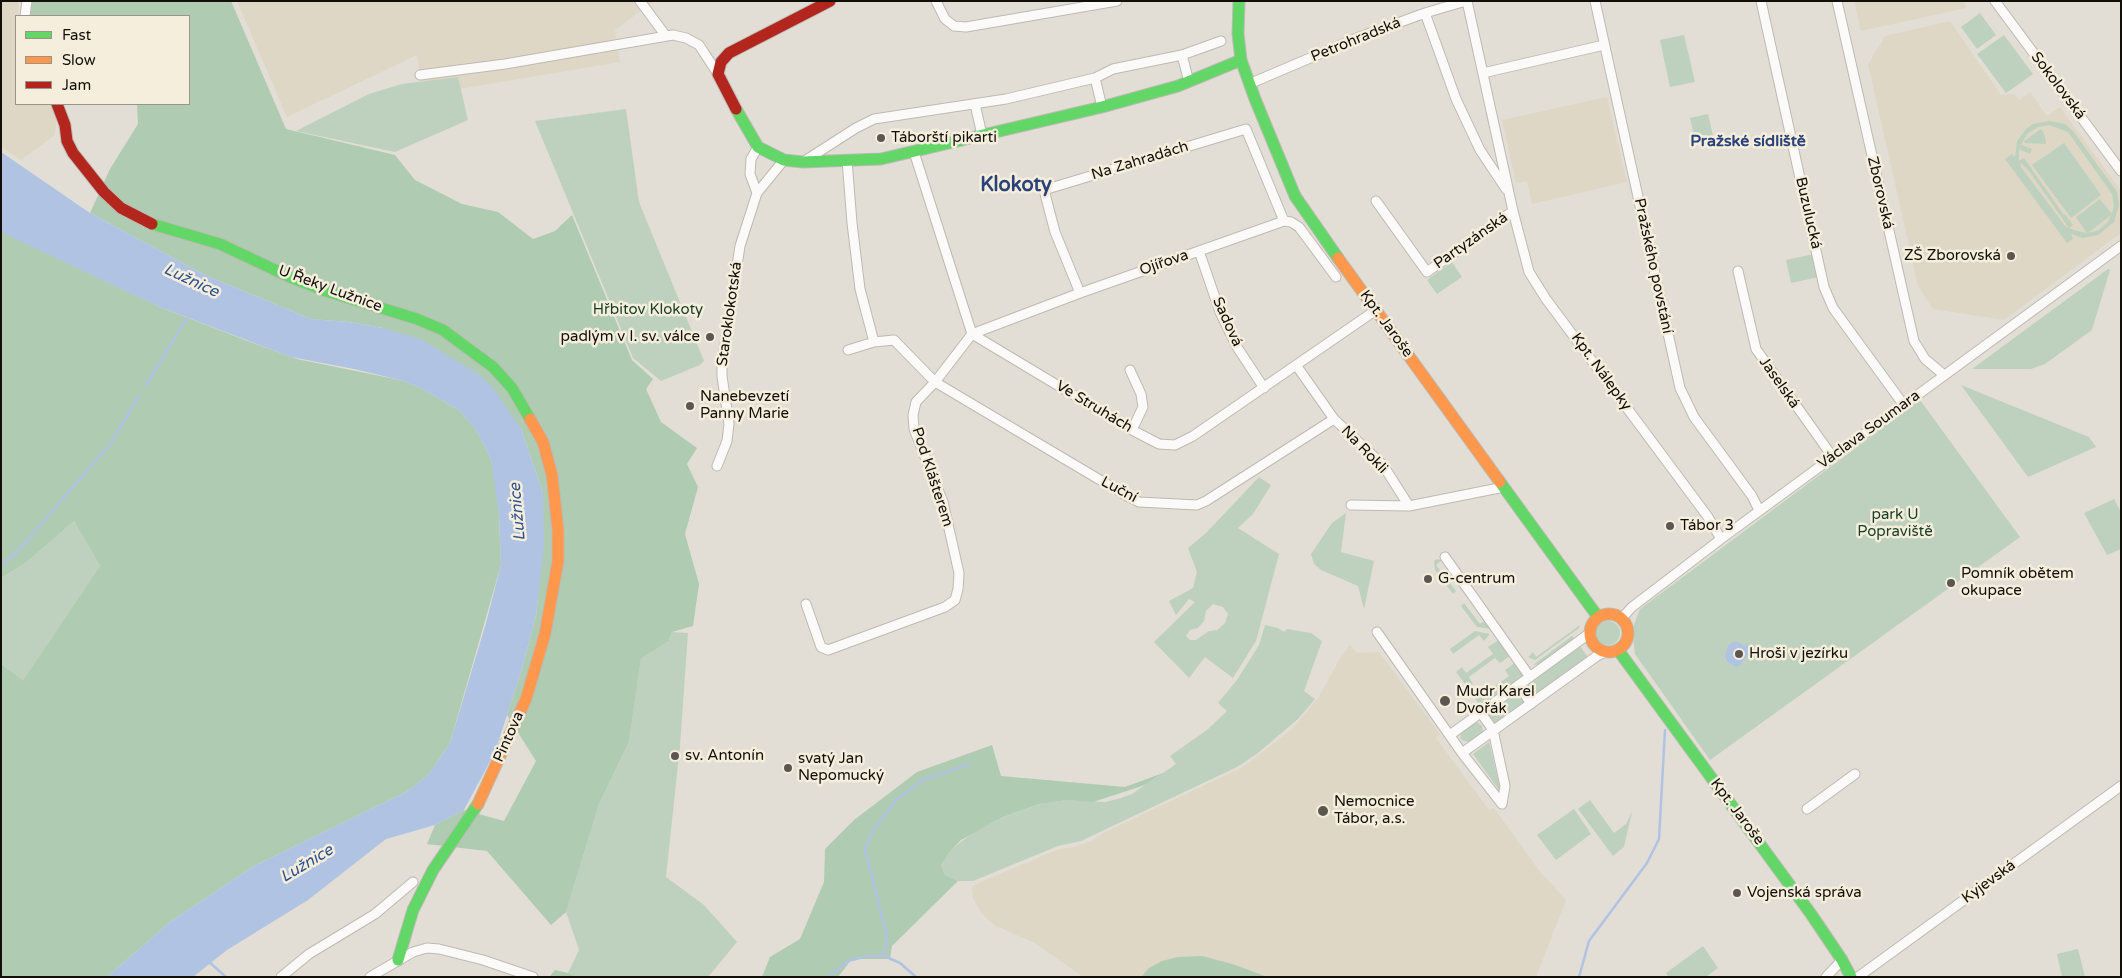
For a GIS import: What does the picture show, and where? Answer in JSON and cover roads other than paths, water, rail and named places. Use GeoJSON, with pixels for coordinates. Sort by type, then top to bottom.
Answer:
{"type":"FeatureCollection","features":[{"type":"Feature","properties":{"kind":"street"},"geometry":{"type":"LineString","coordinates":[[25,15],[27,1]]}},
{"type":"Feature","properties":{"kind":"street"},"geometry":{"type":"LineString","coordinates":[[640,1],[666,36]]}},
{"type":"Feature","properties":{"kind":"street"},"geometry":{"type":"LineString","coordinates":[[718,74],[721,62],[729,53],[830,1]]}},
{"type":"Feature","properties":{"kind":"street"},"geometry":{"type":"LineString","coordinates":[[936,1],[945,19],[954,26],[966,27],[1117,1]]}},
{"type":"Feature","properties":{"kind":"street","name":"Kpt. Jaroše"},"geometry":{"type":"LineString","coordinates":[[1238,1],[1241,60],[1295,196],[1303,210],[1598,618]]}},
{"type":"Feature","properties":{"kind":"street","name":"Petrohradská"},"geometry":{"type":"LineString","coordinates":[[1249,84],[1357,38],[1424,13],[1466,1]]}},
{"type":"Feature","properties":{"kind":"street","name":"Kpt. Nálepky"},"geometry":{"type":"LineString","coordinates":[[1466,1],[1526,264],[1537,287],[1708,516],[1720,539]]}},
{"type":"Feature","properties":{"kind":"street","name":"Pražského povstání"},"geometry":{"type":"LineString","coordinates":[[1595,1],[1680,388],[1694,417],[1752,496],[1760,510]]}},
{"type":"Feature","properties":{"kind":"street","name":"Buzulucká"},"geometry":{"type":"LineString","coordinates":[[1761,1],[1824,287],[1833,308],[1903,404]]}},
{"type":"Feature","properties":{"kind":"street","name":"Zborovská"},"geometry":{"type":"LineString","coordinates":[[1837,1],[1914,342],[1925,359],[1944,375]]}},
{"type":"Feature","properties":{"kind":"street","name":"Sokolovská"},"geometry":{"type":"LineString","coordinates":[[1995,1],[2121,171]]}},
{"type":"Feature","properties":{"kind":"street","name":"Kpt. Nálepky"},"geometry":{"type":"LineString","coordinates":[[1424,13],[1450,86],[1480,150],[1510,193]]}},
{"type":"Feature","properties":{"kind":"street"},"geometry":{"type":"LineString","coordinates":[[420,75],[505,64],[666,36],[686,38],[699,45],[718,74],[748,132],[758,147],[784,160],[803,162],[881,159],[914,152],[1102,107],[1189,82],[1241,60]]}},
{"type":"Feature","properties":{"kind":"street"},"geometry":{"type":"LineString","coordinates":[[803,162],[856,128],[874,120],[1006,99],[1095,78],[1113,69],[1182,55],[1221,41]]}},
{"type":"Feature","properties":{"kind":"street"},"geometry":{"type":"LineString","coordinates":[[1483,73],[1604,45]]}},
{"type":"Feature","properties":{"kind":"street"},"geometry":{"type":"LineString","coordinates":[[1182,55],[1189,82]]}},
{"type":"Feature","properties":{"kind":"street"},"geometry":{"type":"LineString","coordinates":[[1095,78],[1102,107]]}},
{"type":"Feature","properties":{"kind":"street"},"geometry":{"type":"LineString","coordinates":[[975,104],[982,135]]}},
{"type":"Feature","properties":{"kind":"street","name":"U Řeky Lužnice"},"geometry":{"type":"LineString","coordinates":[[57,105],[65,124],[67,141],[74,153],[104,192],[121,208],[144,220],[220,244],[290,277],[326,291],[417,319],[444,330],[466,344],[493,366],[512,388],[525,409],[542,442],[552,475],[554,495]]}},
{"type":"Feature","properties":{"kind":"street","name":"Na Zahradách"},"geometry":{"type":"LineString","coordinates":[[1080,293],[1055,232],[1044,190],[1246,129],[1284,221]]}},
{"type":"Feature","properties":{"kind":"street"},"geometry":{"type":"LineString","coordinates":[[757,193],[750,174],[751,159],[758,147]]}},
{"type":"Feature","properties":{"kind":"street"},"geometry":{"type":"LineString","coordinates":[[914,152],[972,334]]}},
{"type":"Feature","properties":{"kind":"street","name":"Staroklokotská"},"geometry":{"type":"LineString","coordinates":[[717,466],[727,441],[729,424],[722,364],[740,246],[757,193],[784,160]]}},
{"type":"Feature","properties":{"kind":"street"},"geometry":{"type":"LineString","coordinates":[[847,160],[860,289],[874,342],[848,350]]}},
{"type":"Feature","properties":{"kind":"street","name":"Partyzánská"},"geometry":{"type":"LineString","coordinates":[[1376,201],[1427,272],[1513,211]]}},
{"type":"Feature","properties":{"kind":"street"},"geometry":{"type":"LineString","coordinates":[[1284,221],[1291,222],[1299,227],[1336,277]]}},
{"type":"Feature","properties":{"kind":"street","name":"Ojířova"},"geometry":{"type":"LineString","coordinates":[[972,334],[1080,293],[1284,221]]}},
{"type":"Feature","properties":{"kind":"street","name":"Václava Soumara"},"geometry":{"type":"LineString","coordinates":[[1622,619],[1632,606],[1720,539],[2121,246]]}},
{"type":"Feature","properties":{"kind":"street","name":"Sadová"},"geometry":{"type":"LineString","coordinates":[[1199,251],[1220,312],[1237,347],[1264,388]]}},
{"type":"Feature","properties":{"kind":"street","name":"Jaselská"},"geometry":{"type":"LineString","coordinates":[[1738,271],[1756,350],[1832,456]]}},
{"type":"Feature","properties":{"kind":"street","name":"Ve Struhách"},"geometry":{"type":"LineString","coordinates":[[972,334],[1132,430],[1159,444],[1174,445],[1193,436],[1376,310]]}},
{"type":"Feature","properties":{"kind":"street","name":"Pod Klášterem"},"geometry":{"type":"LineString","coordinates":[[806,604],[821,647],[828,650],[945,607],[954,600],[958,589],[959,573],[943,502],[914,429],[913,415],[916,402],[935,382],[972,334]]}},
{"type":"Feature","properties":{"kind":"street","name":"Luční"},"geometry":{"type":"LineString","coordinates":[[874,342],[894,340],[935,382],[1139,502],[1197,505],[1206,502],[1334,419]]}},
{"type":"Feature","properties":{"kind":"street","name":"Na Rokli"},"geometry":{"type":"LineString","coordinates":[[1296,365],[1334,419],[1383,465],[1409,506]]}},
{"type":"Feature","properties":{"kind":"street"},"geometry":{"type":"LineString","coordinates":[[1130,370],[1141,394],[1143,407],[1132,430]]}},
{"type":"Feature","properties":{"kind":"street"},"geometry":{"type":"LineString","coordinates":[[1351,505],[1409,506],[1504,487]]}},
{"type":"Feature","properties":{"kind":"street","name":"Pintova"},"geometry":{"type":"LineString","coordinates":[[398,960],[413,910],[433,870],[479,804],[526,699],[545,634],[558,561],[558,530],[554,495]]}},
{"type":"Feature","properties":{"kind":"street"},"geometry":{"type":"LineString","coordinates":[[1445,556],[1530,676]]}},
{"type":"Feature","properties":{"kind":"street"},"geometry":{"type":"LineString","coordinates":[[1462,753],[1596,656],[1618,650],[1626,641],[1627,629],[1622,619],[1610,614],[1593,622],[1590,633],[1596,647],[1606,652]]}},
{"type":"Feature","properties":{"kind":"street"},"geometry":{"type":"LineString","coordinates":[[1377,632],[1462,753],[1502,804],[1505,786],[1493,730],[1481,713]]}},
{"type":"Feature","properties":{"kind":"street"},"geometry":{"type":"LineString","coordinates":[[1450,735],[1590,633]]}},
{"type":"Feature","properties":{"kind":"street","name":"Kpt. Jaroše"},"geometry":{"type":"LineString","coordinates":[[1618,650],[1811,914],[1842,960],[1851,977]]}},
{"type":"Feature","properties":{"kind":"street"},"geometry":{"type":"LineString","coordinates":[[1519,685],[1532,704]]}},
{"type":"Feature","properties":{"kind":"street"},"geometry":{"type":"LineString","coordinates":[[1807,810],[1855,774]]}},
{"type":"Feature","properties":{"kind":"street","name":"Kyjevská"},"geometry":{"type":"LineString","coordinates":[[1858,977],[2121,786]]}},
{"type":"Feature","properties":{"kind":"street"},"geometry":{"type":"LineString","coordinates":[[281,977],[309,954],[375,914],[413,882]]}},
{"type":"Feature","properties":{"kind":"street"},"geometry":{"type":"LineString","coordinates":[[370,977],[413,952],[426,948],[439,949],[483,960],[532,977]]}},
{"type":"Feature","properties":{"kind":"street"},"geometry":{"type":"LineString","coordinates":[[1826,977],[1842,960]]}},
{"type":"Feature","properties":{"kind":"water","name":"Lužnice"},"geometry":{"type":"Polygon","coordinates":[[[1,152],[90,213],[205,275],[311,319],[349,322],[383,328],[422,340],[478,374],[493,388],[521,429],[543,493],[544,546],[536,615],[522,669],[495,752],[464,810],[435,825],[386,839],[308,900],[227,950],[193,977],[107,977],[170,922],[254,866],[408,791],[429,774],[450,743],[486,623],[501,565],[499,516],[491,459],[476,430],[460,411],[421,388],[400,380],[354,369],[291,357],[160,307],[7,235],[1,230],[1,152]]]}},
{"type":"Feature","properties":{"kind":"water"},"geometry":{"type":"Polygon","coordinates":[[[1733,642],[1738,642],[1744,646],[1751,644],[1754,648],[1753,653],[1736,667],[1728,662],[1725,657],[1728,646],[1733,642]]]}},
{"type":"Feature","properties":{"kind":"waterway"},"geometry":{"type":"LineString","coordinates":[[146,385],[188,316]]}},
{"type":"Feature","properties":{"kind":"waterway"},"geometry":{"type":"LineString","coordinates":[[1,566],[18,551],[111,443],[139,396]]}},
{"type":"Feature","properties":{"kind":"waterway"},"geometry":{"type":"LineString","coordinates":[[1579,977],[1589,941],[1647,863],[1659,839],[1665,730]]}},
{"type":"Feature","properties":{"kind":"waterway"},"geometry":{"type":"LineString","coordinates":[[884,956],[887,937],[865,849],[874,829],[896,800],[923,780],[969,764]]}},
{"type":"Feature","properties":{"kind":"waterway"},"geometry":{"type":"LineString","coordinates":[[828,977],[848,961],[868,956],[884,956],[900,963],[916,977]]}},
{"type":"Feature","properties":{"kind":"waterway"},"geometry":{"type":"LineString","coordinates":[[208,961],[226,977]]}},
{"type":"Feature","properties":{"kind":"place","name":"Táborští pikarti"},"geometry":{"type":"Point","coordinates":[881,138]}},
{"type":"Feature","properties":{"kind":"place","name":"ZŠ Zborovská"},"geometry":{"type":"Point","coordinates":[2011,256]}},
{"type":"Feature","properties":{"kind":"place","name":"padlým v I. sv. válce"},"geometry":{"type":"Point","coordinates":[710,337]}},
{"type":"Feature","properties":{"kind":"place","name":"Nanebevzetí Panny Marie"},"geometry":{"type":"Point","coordinates":[690,406]}},
{"type":"Feature","properties":{"kind":"place","name":"Tábor 3"},"geometry":{"type":"Point","coordinates":[1670,526]}},
{"type":"Feature","properties":{"kind":"place","name":"G-centrum"},"geometry":{"type":"Point","coordinates":[1428,579]}},
{"type":"Feature","properties":{"kind":"place","name":"Pomník obětem okupace"},"geometry":{"type":"Point","coordinates":[1951,583]}},
{"type":"Feature","properties":{"kind":"place","name":"Hroši v jezírku"},"geometry":{"type":"Point","coordinates":[1739,654]}},
{"type":"Feature","properties":{"kind":"place","name":"Mudr Karel Dvořák"},"geometry":{"type":"Point","coordinates":[1445,701]}},
{"type":"Feature","properties":{"kind":"place","name":"sv. Antonín"},"geometry":{"type":"Point","coordinates":[675,756]}},
{"type":"Feature","properties":{"kind":"place","name":"svatý Jan Nepomucký"},"geometry":{"type":"Point","coordinates":[788,768]}},
{"type":"Feature","properties":{"kind":"place","name":"Nemocnice Tábor, a.s."},"geometry":{"type":"Point","coordinates":[1323,811]}},
{"type":"Feature","properties":{"kind":"place","name":"Vojenská správa"},"geometry":{"type":"Point","coordinates":[1737,893]}},
{"type":"Feature","properties":{"kind":"district","name":"Pražské sídliště"},"geometry":{"type":"Point","coordinates":[1748,142]}},
{"type":"Feature","properties":{"kind":"district","name":"Klokoty"},"geometry":{"type":"Point","coordinates":[1016,186]}},
{"type":"Feature","properties":{"kind":"park label","name":"Hřbitov Klokoty"},"geometry":{"type":"Point","coordinates":[648,310]}},
{"type":"Feature","properties":{"kind":"park label","name":"park U Popraviště"},"geometry":{"type":"Point","coordinates":[1895,524]}}]}
